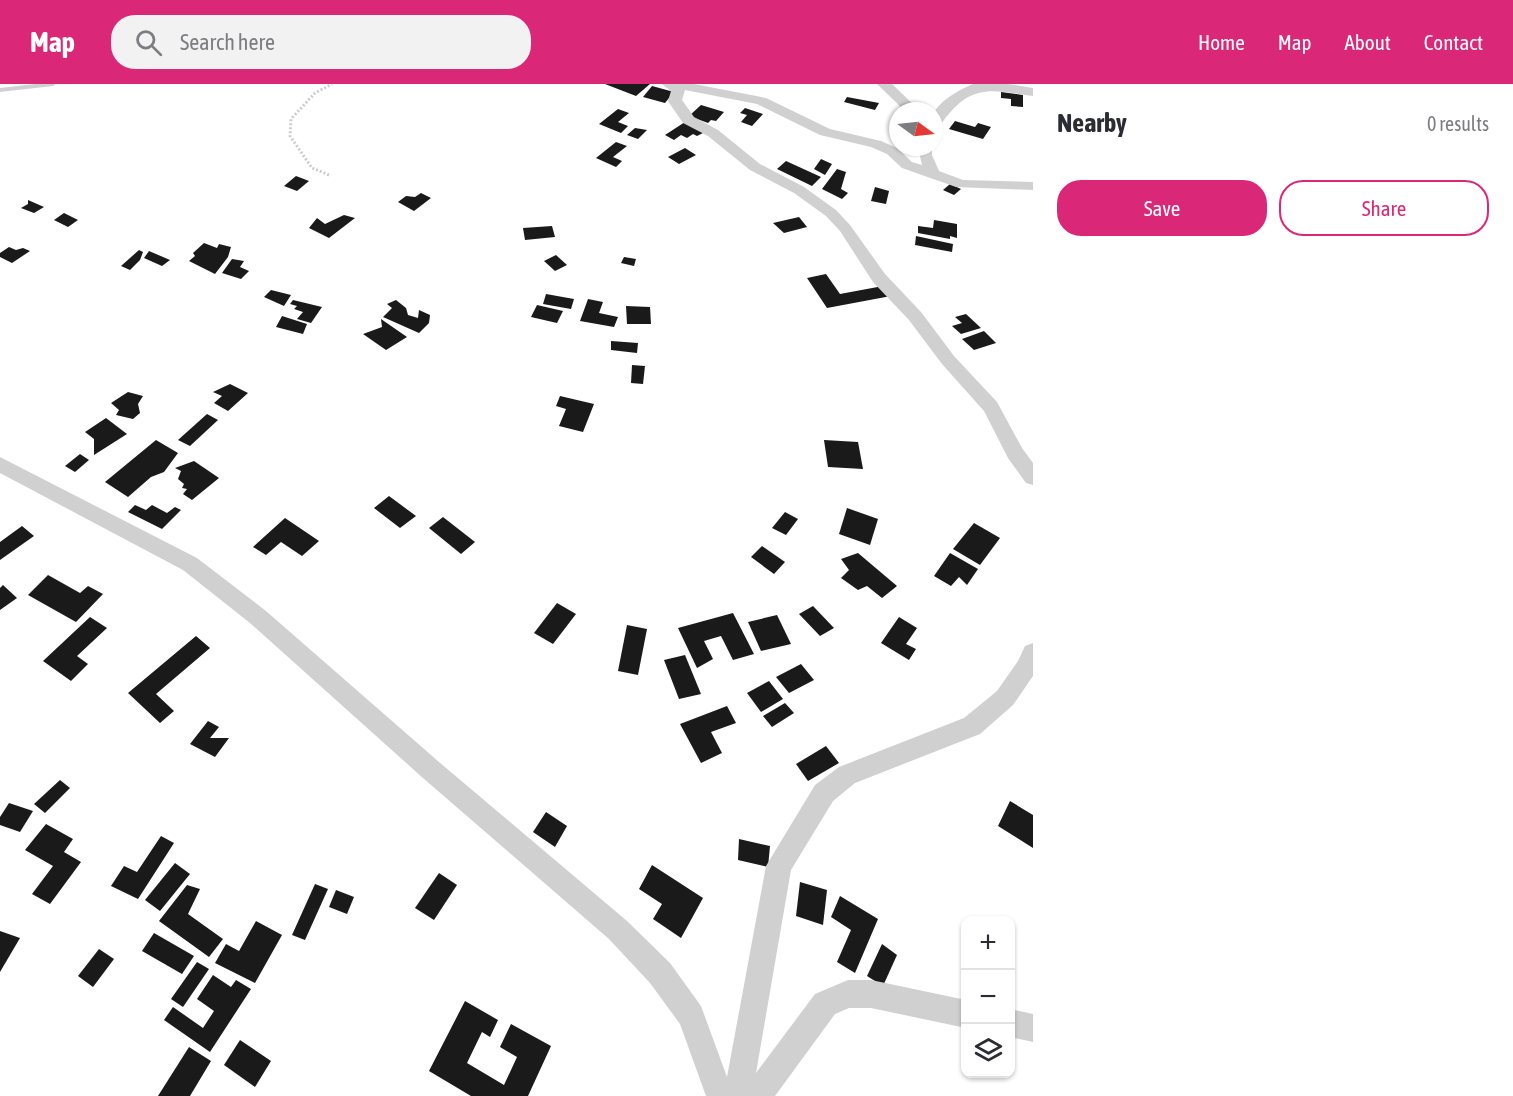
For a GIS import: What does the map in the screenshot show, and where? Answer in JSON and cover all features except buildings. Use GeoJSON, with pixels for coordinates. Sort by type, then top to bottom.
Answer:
{"type":"FeatureCollection","features":[{"type":"Feature","properties":{"kind":"street"},"geometry":{"type":"LineString","coordinates":[[669,84],[678,90],[675,101],[688,120],[713,133],[755,167],[816,201],[845,228],[879,278],[915,316],[948,360],[991,407],[1015,453],[1033,478]]}},
{"type":"Feature","properties":{"kind":"street"},"geometry":{"type":"LineString","coordinates":[[674,84],[761,101],[825,132],[886,148],[907,165],[933,176],[962,184],[1033,186]]}},
{"type":"Feature","properties":{"kind":"street"},"geometry":{"type":"LineString","coordinates":[[884,84],[903,102]]}},
{"type":"Feature","properties":{"kind":"street"},"geometry":{"type":"LineString","coordinates":[[943,112],[963,94],[987,86],[1033,92]]}},
{"type":"Feature","properties":{"kind":"street"},"geometry":{"type":"LineString","coordinates":[[925,156],[933,176]]}},
{"type":"Feature","properties":{"kind":"street"},"geometry":{"type":"LineString","coordinates":[[0,464],[190,564],[258,617],[431,770],[618,930],[660,973],[691,1016],[720,1096]]}},
{"type":"Feature","properties":{"kind":"street"},"geometry":{"type":"LineString","coordinates":[[738,1096],[779,866],[824,793],[847,775],[972,726],[1005,698],[1026,668],[1033,653]]}},
{"type":"Feature","properties":{"kind":"street"},"geometry":{"type":"LineString","coordinates":[[757,1096],[825,1004],[848,994],[871,994],[961,1013]]}},
{"type":"Feature","properties":{"kind":"street"},"geometry":{"type":"LineString","coordinates":[[1015,1024],[1033,1028]]}},
{"type":"Feature","properties":{"kind":"lane"},"geometry":{"type":"LineString","coordinates":[[0,90],[53,84]]}},
{"type":"Feature","properties":{"kind":"path"},"geometry":{"type":"LineString","coordinates":[[329,175],[312,168],[290,136],[291,119],[310,98],[332,84]]}}]}
